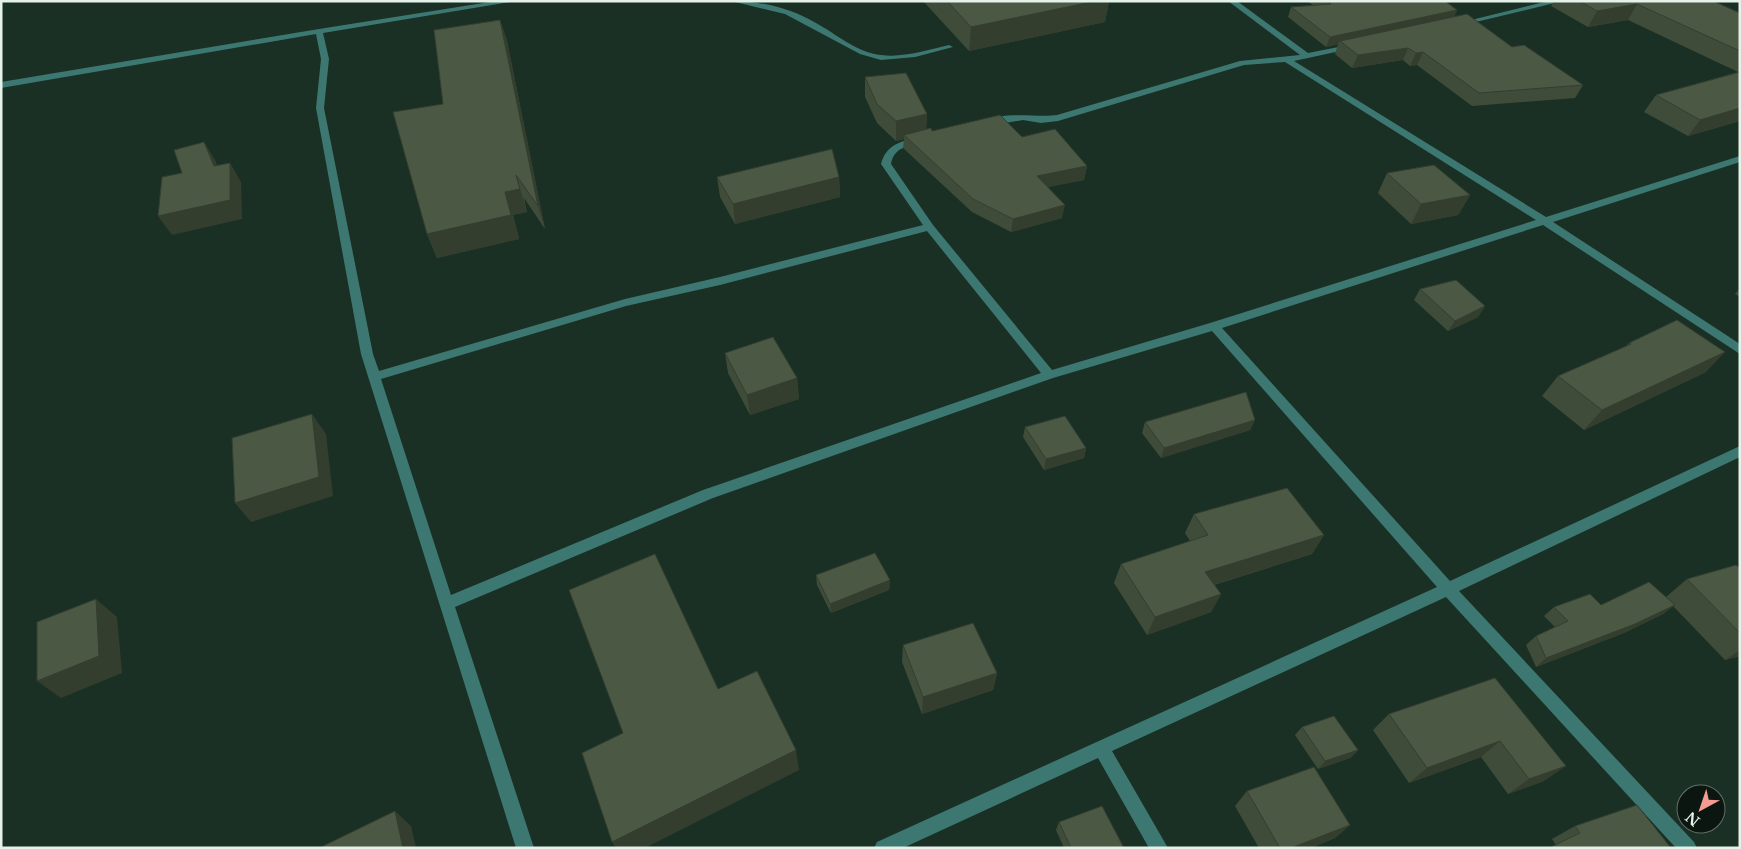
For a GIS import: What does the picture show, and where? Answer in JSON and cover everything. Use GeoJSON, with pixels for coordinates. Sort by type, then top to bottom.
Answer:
{"type":"FeatureCollection","features":[{"type":"Feature","properties":{"kind":"street"},"geometry":{"type":"LineString","coordinates":[[1,85],[319,31],[512,1]]}},
{"type":"Feature","properties":{"kind":"street"},"geometry":{"type":"LineString","coordinates":[[735,1],[771,7],[804,19],[844,42],[879,58],[899,57],[950,47]]}},
{"type":"Feature","properties":{"kind":"street"},"geometry":{"type":"LineString","coordinates":[[1232,1],[1307,56]]}},
{"type":"Feature","properties":{"kind":"street"},"geometry":{"type":"LineString","coordinates":[[1448,26],[1559,1]]}},
{"type":"Feature","properties":{"kind":"street"},"geometry":{"type":"LineString","coordinates":[[319,31],[325,59],[320,108],[367,354],[525,848]]}},
{"type":"Feature","properties":{"kind":"street"},"geometry":{"type":"LineString","coordinates":[[974,127],[1010,118],[1023,117],[1041,120],[1058,118],[1242,63],[1287,60],[1363,44]]}},
{"type":"Feature","properties":{"kind":"street"},"geometry":{"type":"LineString","coordinates":[[1287,60],[1543,220],[1740,350]]}},
{"type":"Feature","properties":{"kind":"street"},"geometry":{"type":"LineString","coordinates":[[928,138],[900,144],[892,149],[887,156],[886,164],[929,227],[1049,375]]}},
{"type":"Feature","properties":{"kind":"street"},"geometry":{"type":"LineString","coordinates":[[447,604],[708,494],[1049,375],[1214,326],[1740,159]]}},
{"type":"Feature","properties":{"kind":"street"},"geometry":{"type":"LineString","coordinates":[[374,377],[626,303],[720,281],[929,227]]}},
{"type":"Feature","properties":{"kind":"street"},"geometry":{"type":"LineString","coordinates":[[1214,326],[1448,589],[1688,848]]}},
{"type":"Feature","properties":{"kind":"street"},"geometry":{"type":"LineString","coordinates":[[883,848],[1448,589],[1740,451]]}},
{"type":"Feature","properties":{"kind":"street"},"geometry":{"type":"LineString","coordinates":[[1102,749],[1160,848]]}},
{"type":"Feature","properties":{"kind":"building"},"geometry":{"type":"Polygon","coordinates":[[[947,1],[1096,1],[971,27],[947,1]]]}},
{"type":"Feature","properties":{"kind":"building"},"geometry":{"type":"Polygon","coordinates":[[[1327,1],[1445,1],[1457,10],[1330,37],[1291,7],[1331,4],[1327,1]]]}},
{"type":"Feature","properties":{"kind":"building"},"geometry":{"type":"Polygon","coordinates":[[[1579,1],[1713,1],[1740,13],[1740,51],[1637,4],[1597,11],[1579,1]]]}},
{"type":"Feature","properties":{"kind":"building"},"geometry":{"type":"Polygon","coordinates":[[[1467,14],[1512,47],[1524,45],[1583,85],[1479,93],[1423,52],[1416,53],[1408,48],[1358,55],[1340,41],[1467,14]]]}},
{"type":"Feature","properties":{"kind":"building"},"geometry":{"type":"Polygon","coordinates":[[[500,20],[538,206],[516,175],[520,189],[505,192],[511,215],[427,234],[393,112],[443,104],[434,30],[500,20]]]}},
{"type":"Feature","properties":{"kind":"building"},"geometry":{"type":"Polygon","coordinates":[[[1740,72],[1740,108],[1700,120],[1656,95],[1740,72]]]}},
{"type":"Feature","properties":{"kind":"building"},"geometry":{"type":"Polygon","coordinates":[[[906,73],[927,114],[896,121],[877,104],[865,77],[906,73]]]}},
{"type":"Feature","properties":{"kind":"building"},"geometry":{"type":"Polygon","coordinates":[[[1000,115],[1022,137],[1055,129],[1087,166],[1037,176],[1065,205],[1013,219],[973,199],[904,135],[931,128],[932,131],[1000,115]]]}},
{"type":"Feature","properties":{"kind":"building"},"geometry":{"type":"Polygon","coordinates":[[[204,142],[214,166],[230,163],[230,200],[158,216],[162,177],[182,173],[174,150],[204,142]]]}},
{"type":"Feature","properties":{"kind":"building"},"geometry":{"type":"Polygon","coordinates":[[[832,149],[839,177],[733,204],[717,177],[832,149]]]}},
{"type":"Feature","properties":{"kind":"building"},"geometry":{"type":"Polygon","coordinates":[[[1434,165],[1470,195],[1421,204],[1387,173],[1434,165]]]}},
{"type":"Feature","properties":{"kind":"building"},"geometry":{"type":"Polygon","coordinates":[[[1456,280],[1485,306],[1455,321],[1420,289],[1456,280]]]}},
{"type":"Feature","properties":{"kind":"building"},"geometry":{"type":"Polygon","coordinates":[[[1677,320],[1725,352],[1602,410],[1558,376],[1631,344],[1629,343],[1677,320]]]}},
{"type":"Feature","properties":{"kind":"building"},"geometry":{"type":"Polygon","coordinates":[[[773,337],[797,378],[747,395],[725,353],[773,337]]]}},
{"type":"Feature","properties":{"kind":"building"},"geometry":{"type":"Polygon","coordinates":[[[1246,392],[1255,420],[1164,448],[1145,422],[1246,392]]]}},
{"type":"Feature","properties":{"kind":"building"},"geometry":{"type":"Polygon","coordinates":[[[312,414],[319,477],[235,503],[232,438],[312,414]]]}},
{"type":"Feature","properties":{"kind":"building"},"geometry":{"type":"Polygon","coordinates":[[[1065,416],[1086,448],[1046,459],[1025,427],[1065,416]]]}},
{"type":"Feature","properties":{"kind":"building"},"geometry":{"type":"Polygon","coordinates":[[[1287,488],[1324,535],[1205,572],[1221,594],[1155,617],[1121,564],[1208,535],[1194,514],[1287,488]]]}},
{"type":"Feature","properties":{"kind":"building"},"geometry":{"type":"Polygon","coordinates":[[[875,553],[890,580],[830,604],[816,575],[875,553]]]}},
{"type":"Feature","properties":{"kind":"building"},"geometry":{"type":"Polygon","coordinates":[[[655,554],[718,689],[757,671],[796,750],[612,842],[582,753],[623,733],[569,590],[655,554]]]}},
{"type":"Feature","properties":{"kind":"building"},"geometry":{"type":"Polygon","coordinates":[[[1736,565],[1740,568],[1740,633],[1687,579],[1736,565]]]}},
{"type":"Feature","properties":{"kind":"building"},"geometry":{"type":"Polygon","coordinates":[[[1649,582],[1675,605],[1635,624],[1546,658],[1536,636],[1568,621],[1554,607],[1590,594],[1601,605],[1649,582]]]}},
{"type":"Feature","properties":{"kind":"building"},"geometry":{"type":"Polygon","coordinates":[[[96,599],[99,656],[37,681],[37,622],[96,599]]]}},
{"type":"Feature","properties":{"kind":"building"},"geometry":{"type":"Polygon","coordinates":[[[973,623],[997,673],[923,697],[903,645],[973,623]]]}},
{"type":"Feature","properties":{"kind":"building"},"geometry":{"type":"Polygon","coordinates":[[[1495,678],[1566,766],[1529,779],[1500,741],[1427,768],[1389,714],[1495,678]]]}},
{"type":"Feature","properties":{"kind":"building"},"geometry":{"type":"Polygon","coordinates":[[[1334,716],[1358,750],[1325,761],[1302,727],[1334,716]]]}},
{"type":"Feature","properties":{"kind":"building"},"geometry":{"type":"Polygon","coordinates":[[[1314,767],[1350,825],[1291,848],[1280,848],[1247,791],[1314,767]]]}},
{"type":"Feature","properties":{"kind":"building"},"geometry":{"type":"Polygon","coordinates":[[[1637,805],[1671,848],[1549,848],[1580,833],[1575,826],[1637,805]]]}},
{"type":"Feature","properties":{"kind":"building"},"geometry":{"type":"Polygon","coordinates":[[[1102,806],[1124,848],[1071,848],[1059,822],[1102,806]]]}},
{"type":"Feature","properties":{"kind":"building"},"geometry":{"type":"Polygon","coordinates":[[[395,811],[403,848],[319,848],[395,811]]]}}]}
